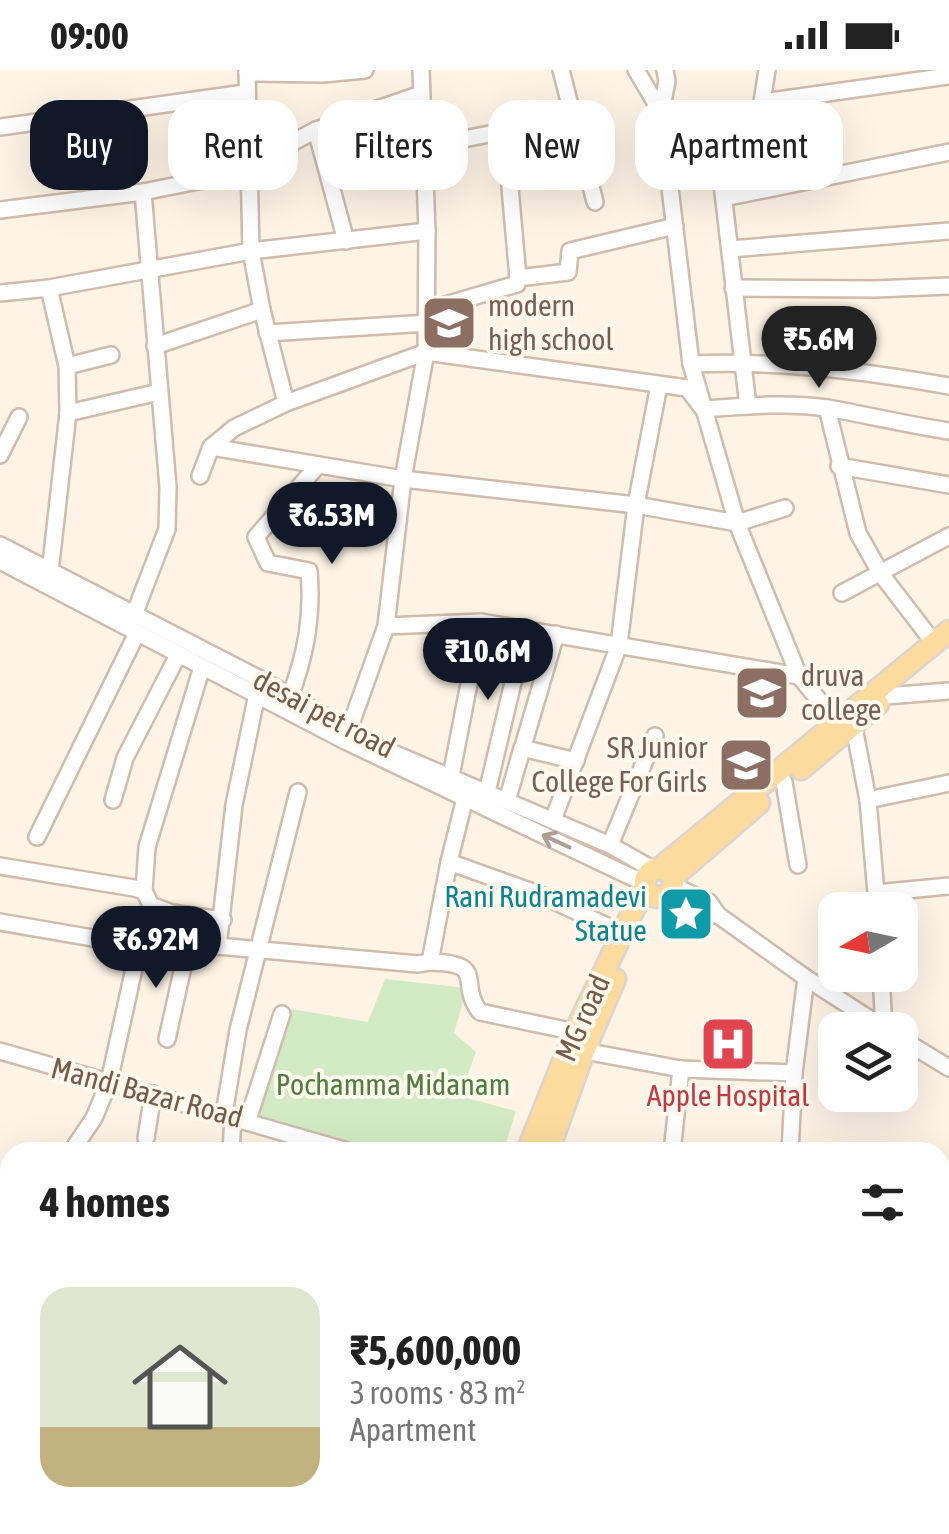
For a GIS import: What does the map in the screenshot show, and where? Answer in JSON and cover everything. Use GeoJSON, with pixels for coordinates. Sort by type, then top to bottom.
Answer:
{"type":"FeatureCollection","features":[{"type":"Feature","properties":{"kind":"main road"},"geometry":{"type":"LineString","coordinates":[[658,883],[784,782],[845,724],[886,696],[944,640]]}},
{"type":"Feature","properties":{"kind":"main road"},"geometry":{"type":"LineString","coordinates":[[658,883],[944,640]]}},
{"type":"Feature","properties":{"kind":"main road","name":"MG road"},"geometry":{"type":"LineString","coordinates":[[551,1142],[580,1042],[622,933],[658,883]]}},
{"type":"Feature","properties":{"kind":"main road","name":"MG road"},"geometry":{"type":"LineString","coordinates":[[532,1142],[658,883]]}},
{"type":"Feature","properties":{"kind":"street"},"geometry":{"type":"LineString","coordinates":[[246,100],[247,71],[322,74],[365,70]]}},
{"type":"Feature","properties":{"kind":"street"},"geometry":{"type":"LineString","coordinates":[[421,70],[421,100]]}},
{"type":"Feature","properties":{"kind":"street"},"geometry":{"type":"LineString","coordinates":[[560,70],[569,100]]}},
{"type":"Feature","properties":{"kind":"street"},"geometry":{"type":"LineString","coordinates":[[636,70],[654,100]]}},
{"type":"Feature","properties":{"kind":"street"},"geometry":{"type":"LineString","coordinates":[[663,100],[665,70]]}},
{"type":"Feature","properties":{"kind":"street"},"geometry":{"type":"LineString","coordinates":[[763,100],[767,70]]}},
{"type":"Feature","properties":{"kind":"street"},"geometry":{"type":"LineString","coordinates":[[777,100],[949,76]]}},
{"type":"Feature","properties":{"kind":"street"},"geometry":{"type":"LineString","coordinates":[[0,127],[246,93]]}},
{"type":"Feature","properties":{"kind":"street"},"geometry":{"type":"LineString","coordinates":[[298,139],[421,94]]}},
{"type":"Feature","properties":{"kind":"street"},"geometry":{"type":"LineString","coordinates":[[316,130],[346,241]]}},
{"type":"Feature","properties":{"kind":"street"},"geometry":{"type":"LineString","coordinates":[[724,198],[949,152]]}},
{"type":"Feature","properties":{"kind":"street"},"geometry":{"type":"LineString","coordinates":[[0,210],[168,187]]}},
{"type":"Feature","properties":{"kind":"street"},"geometry":{"type":"LineString","coordinates":[[251,190],[252,251],[267,333],[286,403]]}},
{"type":"Feature","properties":{"kind":"street"},"geometry":{"type":"LineString","coordinates":[[347,736],[386,626],[403,478],[426,352],[425,190]]}},
{"type":"Feature","properties":{"kind":"street"},"geometry":{"type":"LineString","coordinates":[[267,333],[428,323],[445,305],[517,284],[511,190]]}},
{"type":"Feature","properties":{"kind":"street"},"geometry":{"type":"LineString","coordinates":[[592,190],[595,202]]}},
{"type":"Feature","properties":{"kind":"street"},"geometry":{"type":"LineString","coordinates":[[671,190],[691,364],[704,409],[737,522],[799,676],[845,724],[868,800],[875,892]]}},
{"type":"Feature","properties":{"kind":"street"},"geometry":{"type":"LineString","coordinates":[[723,190],[748,406]]}},
{"type":"Feature","properties":{"kind":"street"},"geometry":{"type":"LineString","coordinates":[[134,615],[166,529],[168,487],[143,192]]}},
{"type":"Feature","properties":{"kind":"street"},"geometry":{"type":"LineString","coordinates":[[518,278],[568,272],[570,251],[675,226]]}},
{"type":"Feature","properties":{"kind":"street"},"geometry":{"type":"LineString","coordinates":[[730,249],[949,231]]}},
{"type":"Feature","properties":{"kind":"street"},"geometry":{"type":"LineString","coordinates":[[0,293],[49,288],[252,251],[427,232]]}},
{"type":"Feature","properties":{"kind":"street"},"geometry":{"type":"LineString","coordinates":[[733,288],[949,286]]}},
{"type":"Feature","properties":{"kind":"street"},"geometry":{"type":"LineString","coordinates":[[49,288],[66,366],[68,413],[50,572]]}},
{"type":"Feature","properties":{"kind":"street"},"geometry":{"type":"LineString","coordinates":[[155,346],[262,310]]}},
{"type":"Feature","properties":{"kind":"street"},"geometry":{"type":"LineString","coordinates":[[200,476],[211,447],[234,428],[286,403],[426,352],[687,388],[704,409]]}},
{"type":"Feature","properties":{"kind":"street"},"geometry":{"type":"LineString","coordinates":[[66,366],[111,355]]}},
{"type":"Feature","properties":{"kind":"street"},"geometry":{"type":"LineString","coordinates":[[691,364],[742,362],[885,375],[949,386]]}},
{"type":"Feature","properties":{"kind":"street"},"geometry":{"type":"LineString","coordinates":[[553,820],[619,645],[636,505],[659,385]]}},
{"type":"Feature","properties":{"kind":"street"},"geometry":{"type":"LineString","coordinates":[[68,413],[159,392]]}},
{"type":"Feature","properties":{"kind":"street"},"geometry":{"type":"LineString","coordinates":[[704,409],[780,404],[827,408],[949,431]]}},
{"type":"Feature","properties":{"kind":"street"},"geometry":{"type":"LineString","coordinates":[[827,408],[858,533],[881,574],[944,640]]}},
{"type":"Feature","properties":{"kind":"street"},"geometry":{"type":"LineString","coordinates":[[0,454],[19,418]]}},
{"type":"Feature","properties":{"kind":"street"},"geometry":{"type":"LineString","coordinates":[[211,447],[403,478],[636,505],[737,522],[785,508]]}},
{"type":"Feature","properties":{"kind":"street"},"geometry":{"type":"LineString","coordinates":[[290,696],[305,658],[312,600],[310,572],[268,563],[256,536],[318,465]]}},
{"type":"Feature","properties":{"kind":"street"},"geometry":{"type":"LineString","coordinates":[[839,466],[949,485]]}},
{"type":"Feature","properties":{"kind":"street"},"geometry":{"type":"LineString","coordinates":[[842,593],[949,536]]}},
{"type":"Feature","properties":{"kind":"street"},"geometry":{"type":"LineString","coordinates":[[0,583],[6,557]]}},
{"type":"Feature","properties":{"kind":"street","name":"desai pet road"},"geometry":{"type":"LineString","coordinates":[[6,557],[50,572],[260,679],[347,736],[610,845],[658,883]]}},
{"type":"Feature","properties":{"kind":"street","name":"desai pet road"},"geometry":{"type":"LineString","coordinates":[[6,557],[256,696],[347,736],[465,798],[658,883]]}},
{"type":"Feature","properties":{"kind":"street"},"geometry":{"type":"LineString","coordinates":[[386,626],[481,622],[799,676]]}},
{"type":"Feature","properties":{"kind":"street"},"geometry":{"type":"LineString","coordinates":[[451,776],[481,622]]}},
{"type":"Feature","properties":{"kind":"street"},"geometry":{"type":"LineString","coordinates":[[487,792],[526,628]]}},
{"type":"Feature","properties":{"kind":"street"},"geometry":{"type":"LineString","coordinates":[[37,837],[138,633]]}},
{"type":"Feature","properties":{"kind":"street"},"geometry":{"type":"LineString","coordinates":[[507,800],[556,634]]}},
{"type":"Feature","properties":{"kind":"street"},"geometry":{"type":"LineString","coordinates":[[113,800],[125,758],[178,655]]}},
{"type":"Feature","properties":{"kind":"street"},"geometry":{"type":"LineString","coordinates":[[202,667],[147,847],[144,891],[151,905],[161,910],[223,920]]}},
{"type":"Feature","properties":{"kind":"street"},"geometry":{"type":"LineString","coordinates":[[218,946],[234,805],[260,679]]}},
{"type":"Feature","properties":{"kind":"street"},"geometry":{"type":"LineString","coordinates":[[886,696],[949,691]]}},
{"type":"Feature","properties":{"kind":"street"},"geometry":{"type":"LineString","coordinates":[[610,845],[655,736]]}},
{"type":"Feature","properties":{"kind":"street"},"geometry":{"type":"LineString","coordinates":[[507,800],[522,748],[576,761]]}},
{"type":"Feature","properties":{"kind":"street"},"geometry":{"type":"LineString","coordinates":[[784,782],[798,865]]}},
{"type":"Feature","properties":{"kind":"street"},"geometry":{"type":"LineString","coordinates":[[868,800],[949,784]]}},
{"type":"Feature","properties":{"kind":"street"},"geometry":{"type":"LineString","coordinates":[[231,1142],[238,1030],[298,792]]}},
{"type":"Feature","properties":{"kind":"street"},"geometry":{"type":"LineString","coordinates":[[430,962],[448,862],[465,798]]}},
{"type":"Feature","properties":{"kind":"street"},"geometry":{"type":"LineString","coordinates":[[448,862],[541,895],[622,933]]}},
{"type":"Feature","properties":{"kind":"street"},"geometry":{"type":"LineString","coordinates":[[0,866],[144,891]]}},
{"type":"Feature","properties":{"kind":"street"},"geometry":{"type":"LineString","coordinates":[[658,883],[709,902],[718,915],[859,1012]]}},
{"type":"Feature","properties":{"kind":"street"},"geometry":{"type":"LineString","coordinates":[[918,893],[949,886]]}},
{"type":"Feature","properties":{"kind":"street"},"geometry":{"type":"LineString","coordinates":[[0,922],[139,946],[218,946],[418,964],[452,963],[470,976],[475,1006],[480,1012],[681,1069],[794,1073]]}},
{"type":"Feature","properties":{"kind":"street"},"geometry":{"type":"LineString","coordinates":[[78,1142],[94,1118],[109,1082],[139,946]]}},
{"type":"Feature","properties":{"kind":"street"},"geometry":{"type":"LineString","coordinates":[[167,1040],[187,949]]}},
{"type":"Feature","properties":{"kind":"street"},"geometry":{"type":"LineString","coordinates":[[791,1142],[794,1073],[806,978]]}},
{"type":"Feature","properties":{"kind":"street"},"geometry":{"type":"LineString","coordinates":[[235,1117],[282,1014]]}},
{"type":"Feature","properties":{"kind":"street"},"geometry":{"type":"LineString","coordinates":[[918,1049],[949,1068]]}},
{"type":"Feature","properties":{"kind":"street","name":"Mandi Bazar Road"},"geometry":{"type":"LineString","coordinates":[[0,1050],[318,1142]]}},
{"type":"Feature","properties":{"kind":"street"},"geometry":{"type":"LineString","coordinates":[[673,1142],[681,1069]]}},
{"type":"Feature","properties":{"kind":"street"},"geometry":{"type":"LineString","coordinates":[[146,1138],[153,1094]]}},
{"type":"Feature","properties":{"kind":"green space","name":"Pochamma Midanam"},"geometry":{"type":"Polygon","coordinates":[[[385,979],[467,988],[454,1033],[476,1052],[460,1096],[516,1111],[506,1142],[337,1142],[251,1115],[291,1009],[368,1022],[385,979]]]}},
{"type":"Feature","properties":{"kind":"place","name":"modern high school"},"geometry":{"type":"Point","coordinates":[449,323]}},
{"type":"Feature","properties":{"kind":"place","name":"druva college"},"geometry":{"type":"Point","coordinates":[762,693]}},
{"type":"Feature","properties":{"kind":"place","name":"SR Junior College For Girls"},"geometry":{"type":"Point","coordinates":[746,765]}},
{"type":"Feature","properties":{"kind":"place","name":"Rani Rudramadevi Statue"},"geometry":{"type":"Point","coordinates":[686,914]}},
{"type":"Feature","properties":{"kind":"place","name":"Apple Hospital"},"geometry":{"type":"Point","coordinates":[728,1044]}}]}
